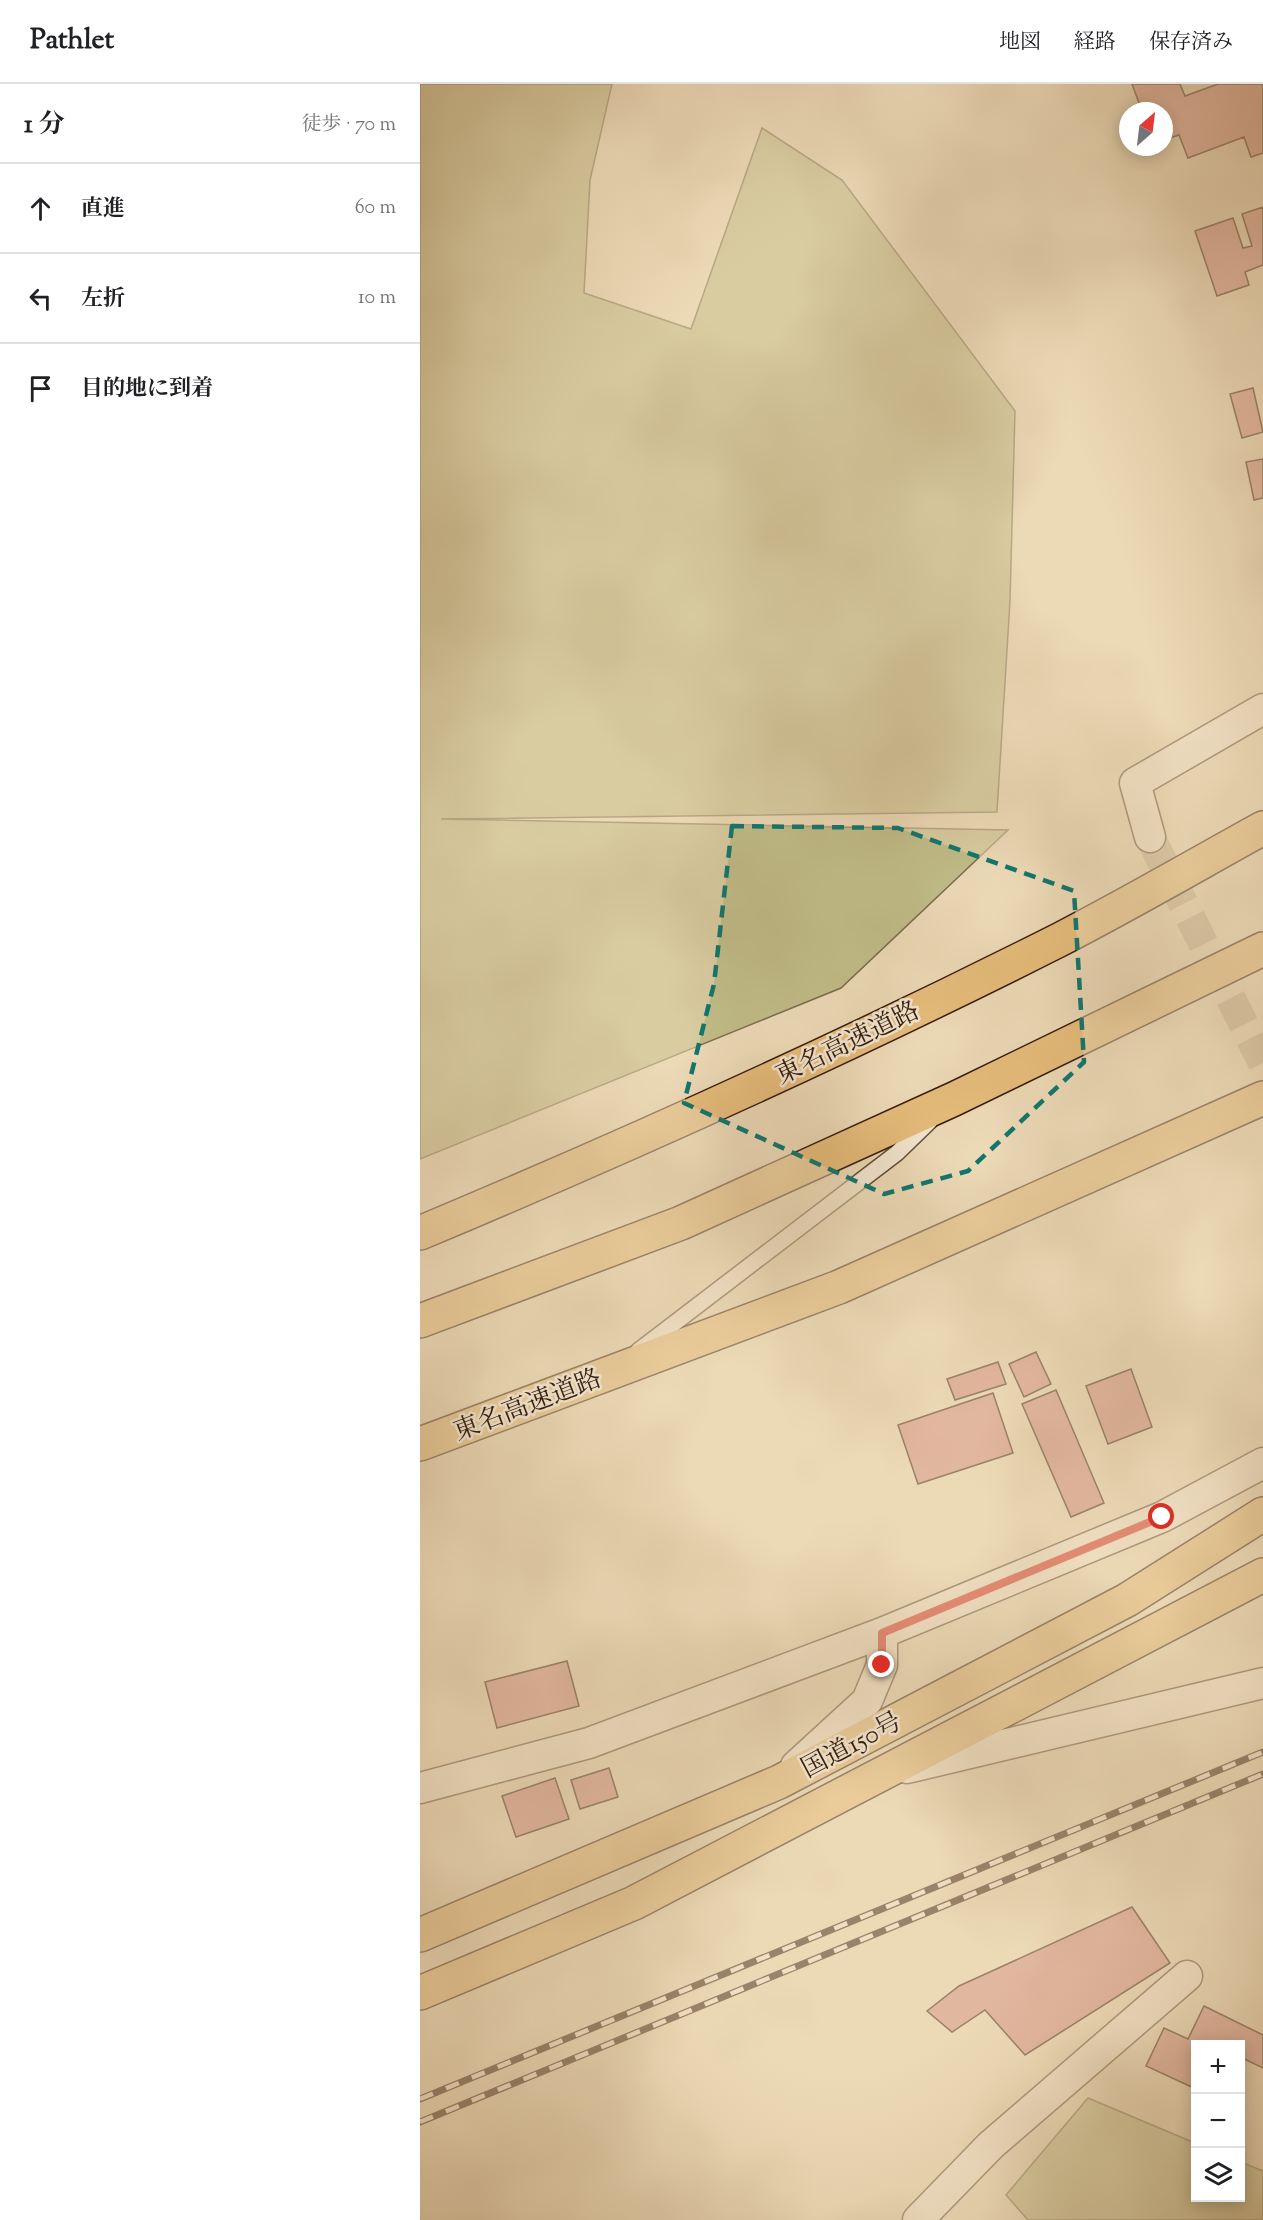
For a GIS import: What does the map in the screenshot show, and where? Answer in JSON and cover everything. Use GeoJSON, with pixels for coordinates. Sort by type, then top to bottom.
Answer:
{"type":"FeatureCollection","features":[{"type":"Feature","properties":{"kind":"highway","name":"東名高速道路"},"geometry":{"type":"LineString","coordinates":[[420,1233],[553,1177],[785,1073],[1062,938],[1263,828]]}},
{"type":"Feature","properties":{"kind":"highway"},"geometry":{"type":"LineString","coordinates":[[420,1321],[681,1223],[954,1099],[1263,949]]}},
{"type":"Feature","properties":{"kind":"highway","name":"東名高速道路"},"geometry":{"type":"LineString","coordinates":[[420,1443],[839,1287],[1263,1098]]}},
{"type":"Feature","properties":{"kind":"highway","name":"国道150号"},"geometry":{"type":"LineString","coordinates":[[420,1935],[779,1782],[1127,1600],[1263,1514]]}},
{"type":"Feature","properties":{"kind":"highway","name":"国道150号"},"geometry":{"type":"LineString","coordinates":[[420,1993],[634,1903],[1263,1575]]}},
{"type":"Feature","properties":{"kind":"street"},"geometry":{"type":"LineString","coordinates":[[1150,837],[1135,783],[1263,709]]}},
{"type":"Feature","properties":{"kind":"street"},"geometry":{"type":"LineString","coordinates":[[420,1788],[589,1743],[882,1633],[1162,1517],[1263,1463]]}},
{"type":"Feature","properties":{"kind":"street"},"geometry":{"type":"LineString","coordinates":[[779,1782],[867,1701],[882,1665],[882,1633]]}},
{"type":"Feature","properties":{"kind":"street"},"geometry":{"type":"LineString","coordinates":[[886,1773],[1263,1683]]}},
{"type":"Feature","properties":{"kind":"street"},"geometry":{"type":"LineString","coordinates":[[918,2220],[991,2145],[1186,1976]]}},
{"type":"Feature","properties":{"kind":"lane"},"geometry":{"type":"LineString","coordinates":[[608,1374],[897,1153],[954,1099]]}},
{"type":"Feature","properties":{"kind":"highlighted area"},"geometry":{"type":"Polygon","coordinates":[[[732,826],[898,828],[1074,891],[1084,1062],[968,1171],[884,1194],[684,1103],[714,984],[732,826]]]}},
{"type":"Feature","properties":{"kind":"shaded area"},"geometry":{"type":"Polygon","coordinates":[[[420,84],[612,84],[590,180],[584,293],[691,329],[762,128],[842,180],[1015,411],[1010,601],[997,812],[441,819],[1008,830],[841,988],[420,1159],[420,84]]]}},
{"type":"Feature","properties":{"kind":"shaded area"},"geometry":{"type":"Polygon","coordinates":[[[1088,2098],[1191,2141],[1191,2202],[1245,2202],[1245,2164],[1263,2171],[1263,2220],[1028,2220],[1006,2195],[1088,2098]]]}},
{"type":"Feature","properties":{"kind":"building"},"geometry":{"type":"Polygon","coordinates":[[[1132,84],[1180,84],[1185,96],[1218,84],[1263,84],[1263,153],[1251,157],[1244,137],[1188,158],[1179,135],[1173,137],[1173,102],[1139,102],[1132,84]]]}},
{"type":"Feature","properties":{"kind":"building"},"geometry":{"type":"Polygon","coordinates":[[[1263,207],[1263,265],[1245,272],[1249,285],[1217,296],[1195,231],[1233,218],[1243,248],[1252,246],[1242,214],[1263,207]]]}},
{"type":"Feature","properties":{"kind":"building"},"geometry":{"type":"Polygon","coordinates":[[[1253,388],[1263,432],[1242,438],[1230,394],[1253,388]]]}},
{"type":"Feature","properties":{"kind":"building"},"geometry":{"type":"Polygon","coordinates":[[[1263,459],[1263,498],[1254,500],[1246,462],[1263,459]]]}},
{"type":"Feature","properties":{"kind":"building"},"geometry":{"type":"Polygon","coordinates":[[[1036,1352],[1051,1384],[1024,1397],[1009,1364],[1036,1352]]]}},
{"type":"Feature","properties":{"kind":"building"},"geometry":{"type":"Polygon","coordinates":[[[998,1362],[1006,1384],[955,1400],[947,1379],[998,1362]]]}},
{"type":"Feature","properties":{"kind":"building"},"geometry":{"type":"Polygon","coordinates":[[[1131,1369],[1152,1427],[1108,1444],[1086,1386],[1131,1369]]]}},
{"type":"Feature","properties":{"kind":"building"},"geometry":{"type":"Polygon","coordinates":[[[1056,1390],[1104,1503],[1071,1517],[1022,1404],[1056,1390]]]}},
{"type":"Feature","properties":{"kind":"building"},"geometry":{"type":"Polygon","coordinates":[[[993,1393],[1013,1453],[918,1484],[898,1425],[993,1393]]]}},
{"type":"Feature","properties":{"kind":"building"},"geometry":{"type":"Polygon","coordinates":[[[567,1661],[579,1706],[497,1728],[485,1682],[567,1661]]]}},
{"type":"Feature","properties":{"kind":"building"},"geometry":{"type":"Polygon","coordinates":[[[609,1768],[618,1797],[580,1809],[571,1780],[609,1768]]]}},
{"type":"Feature","properties":{"kind":"building"},"geometry":{"type":"Polygon","coordinates":[[[555,1778],[569,1819],[516,1837],[502,1796],[555,1778]]]}},
{"type":"Feature","properties":{"kind":"building"},"geometry":{"type":"Polygon","coordinates":[[[1132,1907],[1170,1963],[1025,2055],[985,2010],[952,2032],[927,2011],[959,1986],[1132,1907]]]}},
{"type":"Feature","properties":{"kind":"building"},"geometry":{"type":"Polygon","coordinates":[[[1204,2006],[1263,2035],[1263,2068],[1245,2059],[1245,2040],[1191,2040],[1191,2087],[1146,2066],[1164,2028],[1188,2039],[1204,2006]]]}},
{"type":"Feature","properties":{"kind":"tunnel"},"geometry":{"type":"LineString","coordinates":[[1150,837],[1263,1063]]}},
{"type":"Feature","properties":{"kind":"railway"},"geometry":{"type":"LineString","coordinates":[[420,2099],[1263,1752]]}},
{"type":"Feature","properties":{"kind":"railway"},"geometry":{"type":"LineString","coordinates":[[420,2122],[1263,1774]]}},
{"type":"Feature","properties":{"kind":"route"},"geometry":{"type":"LineString","coordinates":[[882,1665],[882,1633],[1162,1517]]}}]}
